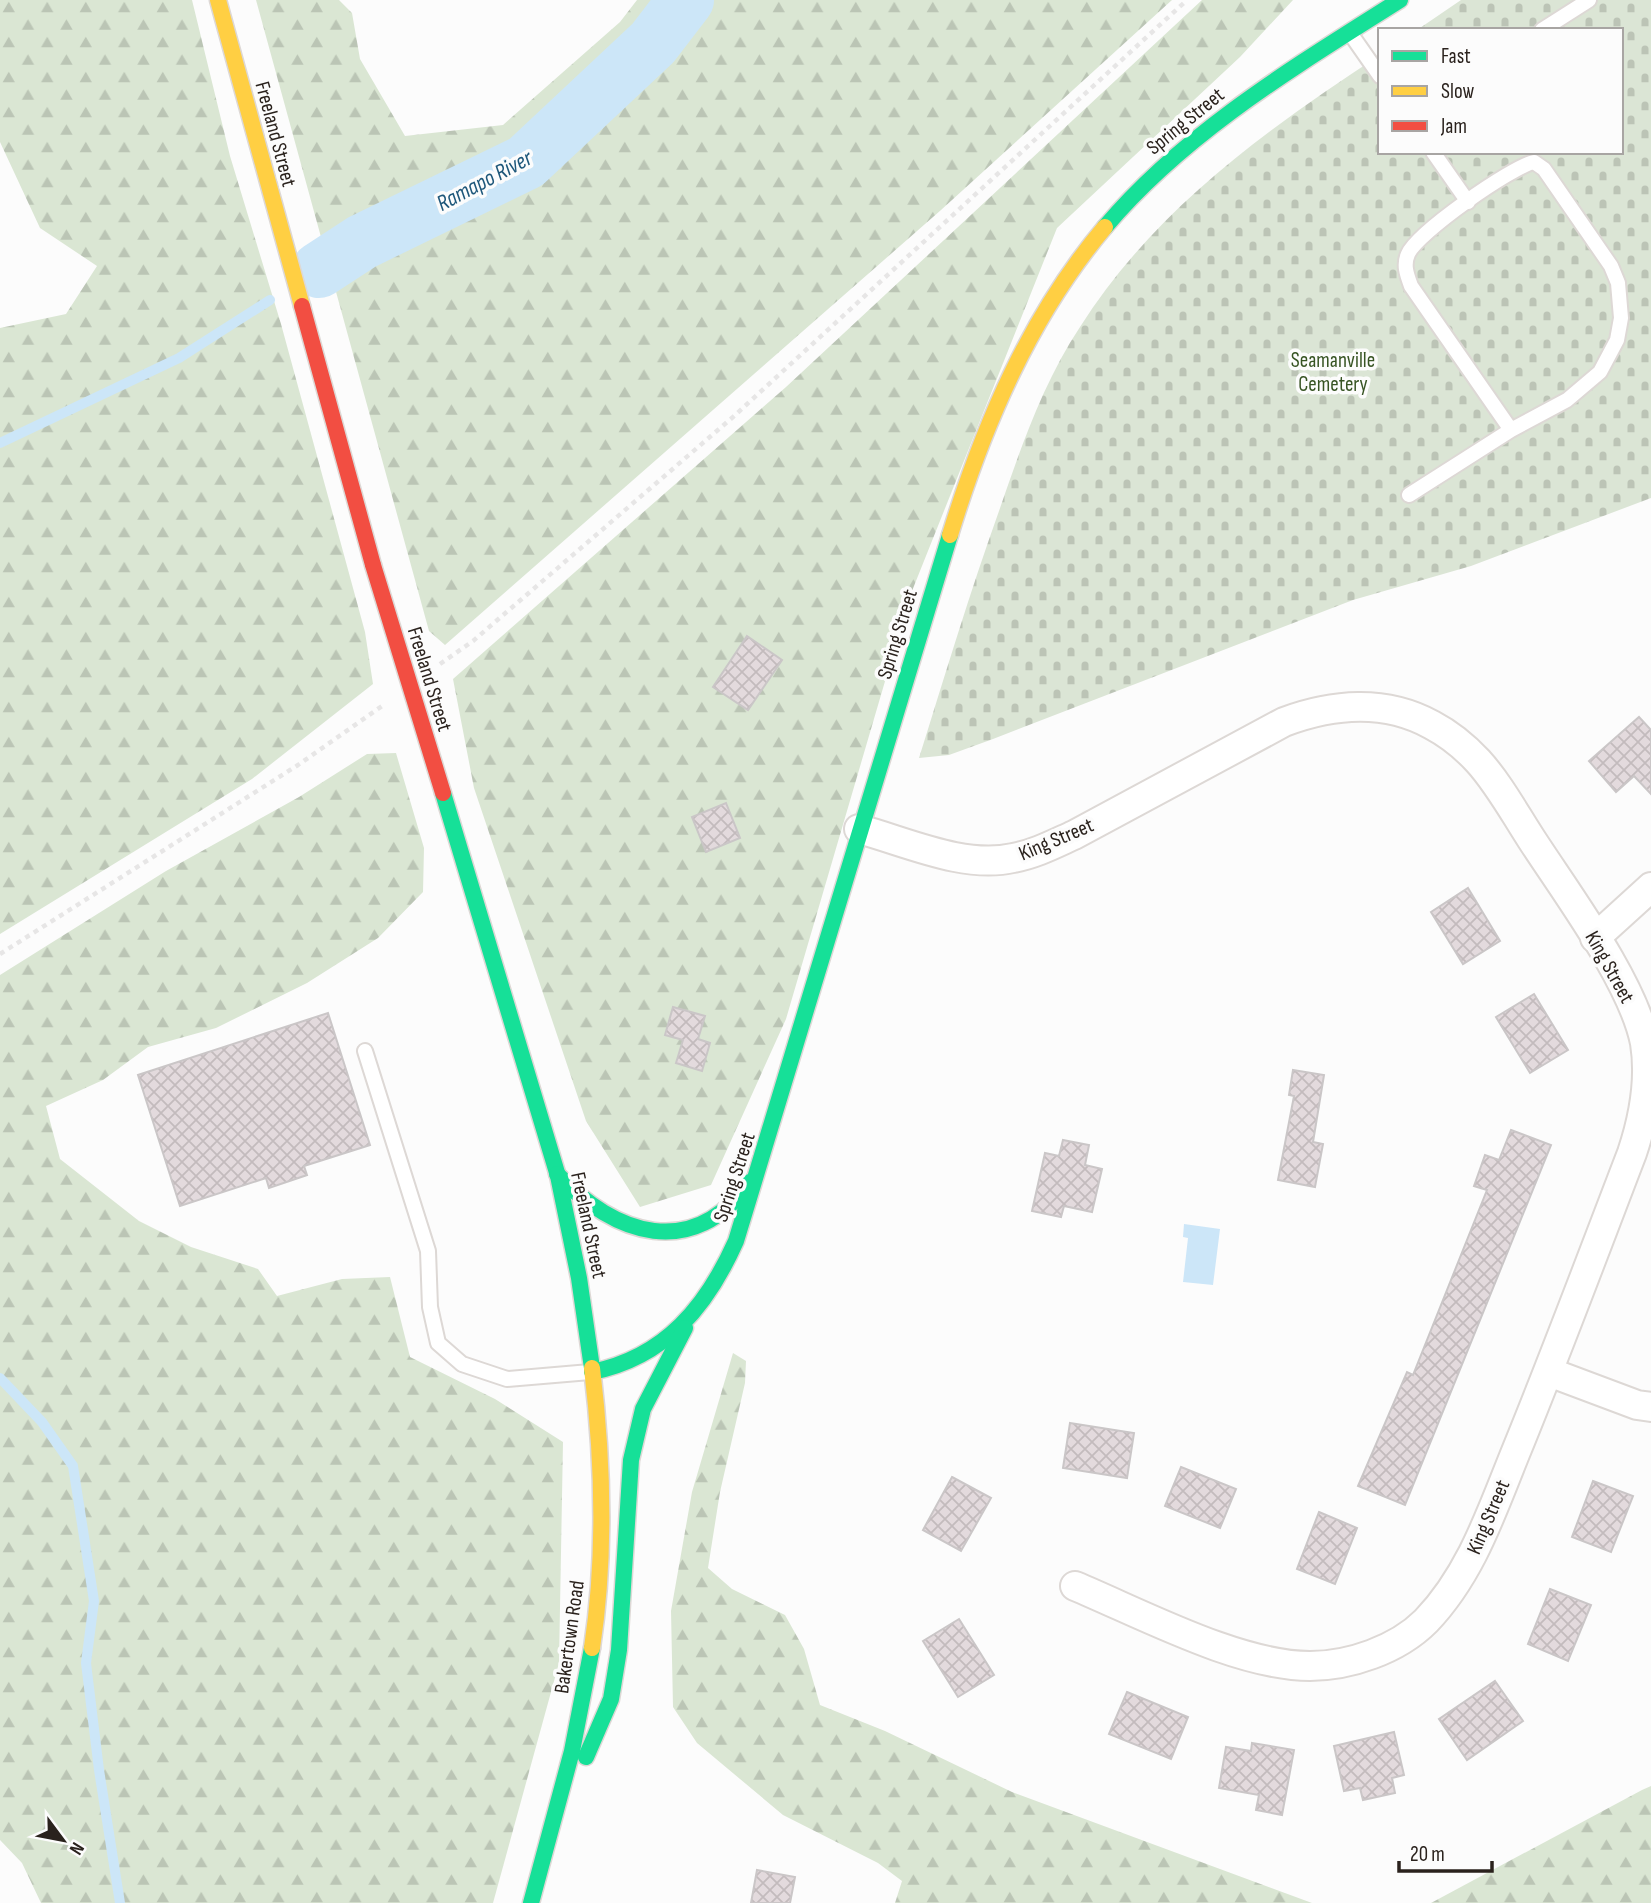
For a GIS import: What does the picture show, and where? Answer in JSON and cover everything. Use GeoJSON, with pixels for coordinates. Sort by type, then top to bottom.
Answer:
{"type":"FeatureCollection","features":[{"type":"Feature","properties":{"kind":"street","name":"Freeland Street"},"geometry":{"type":"LineString","coordinates":[[218,0],[373,565],[557,1174],[578,1268],[592,1372]]}},
{"type":"Feature","properties":{"kind":"street","name":"Spring Street"},"geometry":{"type":"LineString","coordinates":[[592,1372],[629,1360],[690,1321],[719,1279],[760,1169],[859,829],[960,502],[996,402],[1046,306],[1097,237],[1154,174],[1237,105],[1400,0]]}},
{"type":"Feature","properties":{"kind":"street","name":"King Street"},"geometry":{"type":"LineString","coordinates":[[859,829],[965,858],[986,861],[1012,859],[1039,851],[1074,835],[1283,722],[1311,712],[1339,707],[1386,708],[1434,725],[1478,761],[1595,938],[1640,1025],[1649,1074],[1642,1122],[1632,1153],[1549,1371],[1470,1561],[1423,1623],[1391,1645],[1363,1658],[1311,1666],[1257,1660],[1075,1586]]}},
{"type":"Feature","properties":{"kind":"street"},"geometry":{"type":"LineString","coordinates":[[1595,938],[1651,887]]}},
{"type":"Feature","properties":{"kind":"street"},"geometry":{"type":"LineString","coordinates":[[557,1174],[577,1197],[620,1224],[643,1231],[667,1232],[693,1228],[714,1220],[731,1207],[760,1169]]}},
{"type":"Feature","properties":{"kind":"street"},"geometry":{"type":"LineString","coordinates":[[557,1808],[587,1755],[611,1699],[619,1650],[631,1460],[643,1409],[653,1385],[690,1321]]}},
{"type":"Feature","properties":{"kind":"street"},"geometry":{"type":"LineString","coordinates":[[1549,1371],[1637,1405],[1651,1407]]}},
{"type":"Feature","properties":{"kind":"street","name":"Bakertown Road"},"geometry":{"type":"LineString","coordinates":[[531,1903],[557,1808],[582,1698],[598,1597],[598,1460],[592,1372]]}},
{"type":"Feature","properties":{"kind":"lane"},"geometry":{"type":"LineString","coordinates":[[1545,28],[1589,0]]}},
{"type":"Feature","properties":{"kind":"lane"},"geometry":{"type":"LineString","coordinates":[[1349,32],[1378,73]]}},
{"type":"Feature","properties":{"kind":"lane"},"geometry":{"type":"LineString","coordinates":[[1434,154],[1468,202]]}},
{"type":"Feature","properties":{"kind":"lane"},"geometry":{"type":"LineString","coordinates":[[1409,495],[1511,430],[1567,400],[1600,372],[1617,340],[1621,317],[1618,283],[1611,267],[1544,169],[1534,162],[1468,202],[1419,237],[1407,256],[1407,275],[1511,430]]}},
{"type":"Feature","properties":{"kind":"lane"},"geometry":{"type":"LineString","coordinates":[[365,1051],[428,1251],[430,1307],[438,1343],[462,1364],[507,1379],[592,1372]]}},
{"type":"Feature","properties":{"kind":"path"},"geometry":{"type":"LineString","coordinates":[[429,672],[473,641],[733,417],[1187,0]]}},
{"type":"Feature","properties":{"kind":"path"},"geometry":{"type":"LineString","coordinates":[[0,954],[298,765],[386,703]]}},
{"type":"Feature","properties":{"kind":"green space"},"geometry":{"type":"Polygon","coordinates":[[[0,0],[192,0],[230,156],[281,324],[365,632],[373,684],[252,779],[0,934],[0,328],[66,314],[97,266],[40,228],[0,142],[0,0]]]}},
{"type":"Feature","properties":{"kind":"green space"},"geometry":{"type":"Polygon","coordinates":[[[256,0],[339,0],[352,13],[360,59],[405,136],[503,125],[620,22],[637,0],[1172,0],[941,210],[445,645],[429,631],[256,0]]]}},
{"type":"Feature","properties":{"kind":"green space"},"geometry":{"type":"Polygon","coordinates":[[[1202,0],[1293,0],[1240,57],[1057,228],[910,596],[786,1019],[711,1185],[640,1207],[586,1121],[474,788],[453,679],[786,387],[1202,0]]]}},
{"type":"Feature","properties":{"kind":"green space","name":"Seamanville Cemetery"},"geometry":{"type":"Polygon","coordinates":[[[1461,0],[1651,0],[1651,498],[1471,566],[1353,600],[949,755],[919,758],[1007,487],[1055,370],[1109,285],[1177,209],[1215,175],[1295,113],[1378,56],[1378,154],[1623,154],[1623,28],[1420,28],[1461,0]]]}},
{"type":"Feature","properties":{"kind":"green space"},"geometry":{"type":"Polygon","coordinates":[[[396,753],[424,848],[423,892],[378,938],[307,983],[216,1028],[148,1047],[103,1080],[46,1106],[60,1159],[139,1221],[191,1247],[258,1269],[277,1296],[342,1279],[390,1277],[410,1357],[495,1399],[563,1442],[559,1663],[493,1903],[41,1903],[22,1863],[0,1840],[0,975],[166,871],[299,797],[367,754],[396,753]]]}},
{"type":"Feature","properties":{"kind":"green space"},"geometry":{"type":"Polygon","coordinates":[[[733,1353],[746,1361],[745,1383],[720,1492],[708,1568],[732,1589],[785,1615],[804,1649],[820,1705],[885,1731],[1012,1792],[1312,1903],[895,1903],[902,1881],[878,1863],[783,1815],[697,1743],[673,1707],[671,1611],[692,1492],[733,1353]]]}},
{"type":"Feature","properties":{"kind":"green space"},"geometry":{"type":"Polygon","coordinates":[[[1651,1786],[1651,1903],[1431,1903],[1642,1790],[1651,1786]]]}},
{"type":"Feature","properties":{"kind":"water"},"geometry":{"type":"Polygon","coordinates":[[[1184,1224],[1220,1229],[1213,1285],[1183,1282],[1188,1238],[1183,1237],[1184,1224]]]}},
{"type":"Feature","properties":{"kind":"building"},"geometry":{"type":"Polygon","coordinates":[[[747,636],[782,660],[748,710],[713,687],[747,636]]]}},
{"type":"Feature","properties":{"kind":"building"},"geometry":{"type":"Polygon","coordinates":[[[1639,717],[1651,730],[1651,794],[1634,776],[1616,792],[1589,761],[1639,717]]]}},
{"type":"Feature","properties":{"kind":"building"},"geometry":{"type":"Polygon","coordinates":[[[726,803],[740,838],[706,852],[692,817],[726,803]]]}},
{"type":"Feature","properties":{"kind":"building"},"geometry":{"type":"Polygon","coordinates":[[[1468,888],[1500,941],[1463,964],[1431,912],[1468,888]]]}},
{"type":"Feature","properties":{"kind":"building"},"geometry":{"type":"Polygon","coordinates":[[[1534,994],[1568,1050],[1530,1073],[1496,1017],[1534,994]]]}},
{"type":"Feature","properties":{"kind":"building"},"geometry":{"type":"Polygon","coordinates":[[[673,1007],[705,1016],[698,1039],[710,1043],[702,1071],[676,1063],[683,1040],[665,1035],[673,1007]]]}},
{"type":"Feature","properties":{"kind":"building"},"geometry":{"type":"Polygon","coordinates":[[[328,1013],[370,1145],[304,1166],[307,1175],[269,1188],[266,1178],[180,1206],[138,1075],[328,1013]]]}},
{"type":"Feature","properties":{"kind":"building"},"geometry":{"type":"Polygon","coordinates":[[[1293,1070],[1324,1075],[1313,1142],[1323,1144],[1315,1187],[1278,1180],[1294,1096],[1289,1095],[1293,1070]]]}},
{"type":"Feature","properties":{"kind":"building"},"geometry":{"type":"Polygon","coordinates":[[[1511,1130],[1551,1145],[1405,1505],[1358,1486],[1407,1372],[1413,1375],[1487,1190],[1474,1186],[1485,1155],[1499,1160],[1511,1130]]]}},
{"type":"Feature","properties":{"kind":"building"},"geometry":{"type":"Polygon","coordinates":[[[1063,1140],[1089,1145],[1085,1165],[1102,1169],[1092,1212],[1064,1206],[1061,1217],[1032,1211],[1045,1153],[1059,1156],[1063,1140]]]}},
{"type":"Feature","properties":{"kind":"building"},"geometry":{"type":"Polygon","coordinates":[[[1070,1423],[1134,1433],[1127,1478],[1063,1468],[1070,1423]]]}},
{"type":"Feature","properties":{"kind":"building"},"geometry":{"type":"Polygon","coordinates":[[[1181,1467],[1236,1489],[1220,1528],[1165,1506],[1181,1467]]]}},
{"type":"Feature","properties":{"kind":"building"},"geometry":{"type":"Polygon","coordinates":[[[952,1477],[991,1498],[961,1551],[923,1530],[952,1477]]]}},
{"type":"Feature","properties":{"kind":"building"},"geometry":{"type":"Polygon","coordinates":[[[1593,1481],[1633,1496],[1611,1552],[1572,1537],[1593,1481]]]}},
{"type":"Feature","properties":{"kind":"building"},"geometry":{"type":"Polygon","coordinates":[[[1319,1512],[1357,1528],[1335,1584],[1297,1569],[1319,1512]]]}},
{"type":"Feature","properties":{"kind":"building"},"geometry":{"type":"Polygon","coordinates":[[[1550,1589],[1591,1605],[1568,1661],[1528,1644],[1550,1589]]]}},
{"type":"Feature","properties":{"kind":"building"},"geometry":{"type":"Polygon","coordinates":[[[959,1619],[994,1675],[958,1697],[923,1641],[959,1619]]]}},
{"type":"Feature","properties":{"kind":"building"},"geometry":{"type":"Polygon","coordinates":[[[1495,1681],[1523,1721],[1467,1760],[1439,1719],[1495,1681]]]}},
{"type":"Feature","properties":{"kind":"building"},"geometry":{"type":"Polygon","coordinates":[[[1127,1692],[1188,1717],[1171,1759],[1109,1734],[1127,1692]]]}},
{"type":"Feature","properties":{"kind":"building"},"geometry":{"type":"Polygon","coordinates":[[[1394,1732],[1404,1775],[1392,1778],[1395,1793],[1363,1800],[1360,1788],[1344,1791],[1334,1746],[1394,1732]]]}},
{"type":"Feature","properties":{"kind":"building"},"geometry":{"type":"Polygon","coordinates":[[[1252,1743],[1294,1750],[1282,1815],[1256,1810],[1259,1795],[1219,1788],[1226,1747],[1251,1751],[1252,1743]]]}},
{"type":"Feature","properties":{"kind":"building"},"geometry":{"type":"Polygon","coordinates":[[[757,1870],[795,1877],[790,1903],[751,1903],[757,1870]]]}},
{"type":"Feature","properties":{"kind":"waterway","name":"Ramapo River"},"geometry":{"type":"LineString","coordinates":[[319,270],[362,242],[526,162],[653,43],[686,0]]}},
{"type":"Feature","properties":{"kind":"waterway","name":"Ramapo River"},"geometry":{"type":"LineString","coordinates":[[0,443],[179,358],[270,300]]}},
{"type":"Feature","properties":{"kind":"waterway"},"geometry":{"type":"LineString","coordinates":[[0,1378],[42,1422],[73,1466],[94,1601],[86,1663],[99,1770],[120,1903]]}},
{"type":"Feature","properties":{"kind":"traffic: fast"},"geometry":{"type":"LineString","coordinates":[[1105,227],[1136,193],[1206,131],[1282,76],[1400,0]]}},
{"type":"Feature","properties":{"kind":"traffic: fast"},"geometry":{"type":"LineString","coordinates":[[592,1372],[618,1365],[642,1354],[681,1325],[712,1287],[736,1241],[950,535]]}},
{"type":"Feature","properties":{"kind":"traffic: fast"},"geometry":{"type":"LineString","coordinates":[[443,793],[558,1176],[579,1278],[592,1368]]}},
{"type":"Feature","properties":{"kind":"traffic: fast"},"geometry":{"type":"LineString","coordinates":[[557,1174],[604,1213],[629,1225],[654,1231],[679,1231],[704,1223],[728,1207],[750,1182]]}},
{"type":"Feature","properties":{"kind":"traffic: fast"},"geometry":{"type":"LineString","coordinates":[[586,1757],[611,1699],[619,1650],[631,1460],[643,1409],[685,1328]]}},
{"type":"Feature","properties":{"kind":"traffic: fast"},"geometry":{"type":"LineString","coordinates":[[531,1903],[572,1751],[592,1648]]}},
{"type":"Feature","properties":{"kind":"traffic: slow"},"geometry":{"type":"LineString","coordinates":[[218,0],[302,306]]}},
{"type":"Feature","properties":{"kind":"traffic: slow"},"geometry":{"type":"LineString","coordinates":[[950,535],[978,453],[1012,373],[1054,297],[1105,227]]}},
{"type":"Feature","properties":{"kind":"traffic: slow"},"geometry":{"type":"LineString","coordinates":[[592,1368],[601,1473],[601,1543],[592,1648]]}},
{"type":"Feature","properties":{"kind":"traffic: jam"},"geometry":{"type":"LineString","coordinates":[[302,306],[373,565]]}},
{"type":"Feature","properties":{"kind":"traffic: jam"},"geometry":{"type":"LineString","coordinates":[[373,565],[443,793]]}}]}
